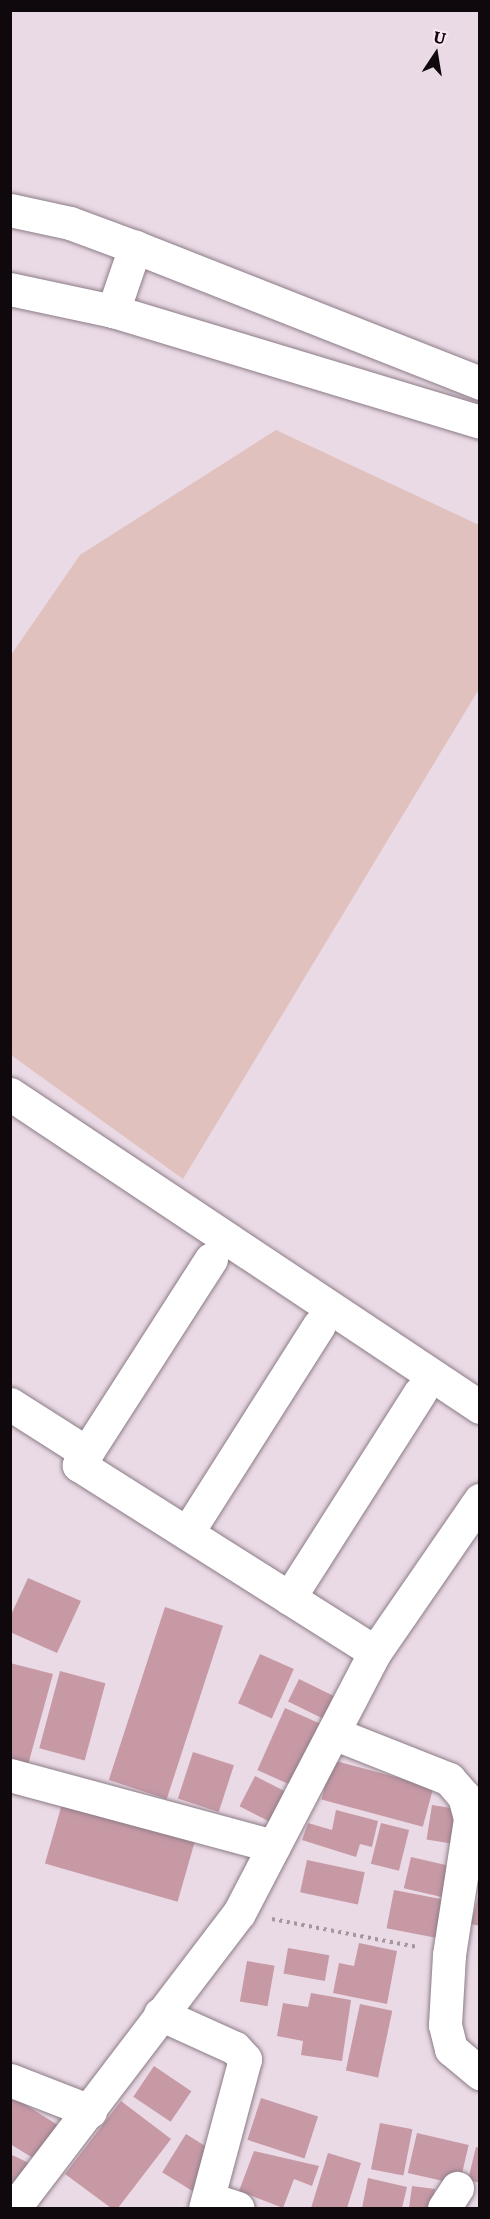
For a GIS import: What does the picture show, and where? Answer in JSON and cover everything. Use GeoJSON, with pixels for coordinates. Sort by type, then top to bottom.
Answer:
{"type":"FeatureCollection","features":[{"type":"Feature","properties":{"kind":"street"},"geometry":{"type":"LineString","coordinates":[[10,210],[70,223],[480,383]]}},
{"type":"Feature","properties":{"kind":"street"},"geometry":{"type":"LineString","coordinates":[[113,310],[135,247]]}},
{"type":"Feature","properties":{"kind":"street"},"geometry":{"type":"LineString","coordinates":[[10,289],[113,310],[480,422]]}},
{"type":"Feature","properties":{"kind":"street"},"geometry":{"type":"LineString","coordinates":[[10,1094],[480,1407]]}},
{"type":"Feature","properties":{"kind":"street"},"geometry":{"type":"LineString","coordinates":[[210,1259],[79,1465],[375,1652]]}},
{"type":"Feature","properties":{"kind":"street"},"geometry":{"type":"LineString","coordinates":[[187,1533],[319,1325]]}},
{"type":"Feature","properties":{"kind":"street"},"geometry":{"type":"LineString","coordinates":[[289,1598],[420,1392]]}},
{"type":"Feature","properties":{"kind":"street"},"geometry":{"type":"LineString","coordinates":[[10,1404],[87,1453]]}},
{"type":"Feature","properties":{"kind":"street"},"geometry":{"type":"LineString","coordinates":[[14,2208],[239,1913],[375,1652],[480,1500]]}},
{"type":"Feature","properties":{"kind":"street"},"geometry":{"type":"LineString","coordinates":[[333,1733],[449,1779],[464,1796],[470,1819],[449,1955],[449,2041],[480,2073]]}},
{"type":"Feature","properties":{"kind":"street"},"geometry":{"type":"LineString","coordinates":[[10,1775],[274,1846]]}},
{"type":"Feature","properties":{"kind":"street"},"geometry":{"type":"LineString","coordinates":[[160,2014],[235,2048],[244,2059],[218,2205]]}},
{"type":"Feature","properties":{"kind":"street"},"geometry":{"type":"LineString","coordinates":[[10,2080],[90,2111]]}},
{"type":"Feature","properties":{"kind":"path"},"geometry":{"type":"LineString","coordinates":[[239,1913],[449,1955]]}},
{"type":"Feature","properties":{"kind":"shaded area"},"geometry":{"type":"Polygon","coordinates":[[[276,430],[479,525],[479,689],[183,1179],[11,1055],[11,655],[80,555],[276,430]]]}},
{"type":"Feature","properties":{"kind":"building"},"geometry":{"type":"Polygon","coordinates":[[[28,1578],[81,1601],[57,1653],[10,1632],[10,1617],[28,1578]]]}},
{"type":"Feature","properties":{"kind":"building"},"geometry":{"type":"Polygon","coordinates":[[[165,1607],[223,1626],[167,1799],[109,1780],[165,1607]]]}},
{"type":"Feature","properties":{"kind":"building"},"geometry":{"type":"Polygon","coordinates":[[[260,1654],[294,1669],[272,1718],[238,1703],[260,1654]]]}},
{"type":"Feature","properties":{"kind":"building"},"geometry":{"type":"Polygon","coordinates":[[[10,1663],[53,1674],[28,1765],[10,1761],[10,1663]]]}},
{"type":"Feature","properties":{"kind":"building"},"geometry":{"type":"Polygon","coordinates":[[[60,1671],[105,1683],[85,1760],[39,1748],[60,1671]]]}},
{"type":"Feature","properties":{"kind":"building"},"geometry":{"type":"Polygon","coordinates":[[[299,1679],[344,1701],[333,1723],[288,1701],[299,1679]]]}},
{"type":"Feature","properties":{"kind":"building"},"geometry":{"type":"Polygon","coordinates":[[[285,1708],[327,1727],[299,1789],[257,1770],[285,1708]]]}},
{"type":"Feature","properties":{"kind":"building"},"geometry":{"type":"Polygon","coordinates":[[[193,1752],[234,1765],[219,1812],[178,1799],[193,1752]]]}},
{"type":"Feature","properties":{"kind":"building"},"geometry":{"type":"Polygon","coordinates":[[[332,1760],[433,1787],[423,1827],[321,1800],[332,1760]]]}},
{"type":"Feature","properties":{"kind":"building"},"geometry":{"type":"Polygon","coordinates":[[[255,1776],[295,1796],[280,1827],[240,1806],[255,1776]]]}},
{"type":"Feature","properties":{"kind":"building"},"geometry":{"type":"Polygon","coordinates":[[[62,1804],[195,1842],[178,1902],[45,1864],[62,1804]]]}},
{"type":"Feature","properties":{"kind":"building"},"geometry":{"type":"Polygon","coordinates":[[[432,1805],[458,1809],[452,1844],[427,1840],[432,1805]]]}},
{"type":"Feature","properties":{"kind":"building"},"geometry":{"type":"Polygon","coordinates":[[[336,1810],[378,1821],[372,1847],[360,1844],[356,1857],[302,1840],[308,1823],[332,1830],[336,1810]]]}},
{"type":"Feature","properties":{"kind":"building"},"geometry":{"type":"Polygon","coordinates":[[[381,1823],[409,1830],[399,1871],[371,1864],[381,1823]]]}},
{"type":"Feature","properties":{"kind":"building"},"geometry":{"type":"Polygon","coordinates":[[[411,1857],[450,1866],[443,1897],[404,1888],[411,1857]]]}},
{"type":"Feature","properties":{"kind":"building"},"geometry":{"type":"Polygon","coordinates":[[[307,1860],[365,1872],[358,1905],[300,1892],[307,1860]]]}},
{"type":"Feature","properties":{"kind":"building"},"geometry":{"type":"Polygon","coordinates":[[[394,1890],[447,1900],[440,1939],[387,1928],[394,1890]]]}},
{"type":"Feature","properties":{"kind":"building"},"geometry":{"type":"Polygon","coordinates":[[[480,1893],[480,1926],[471,1924],[480,1893]]]}},
{"type":"Feature","properties":{"kind":"building"},"geometry":{"type":"Polygon","coordinates":[[[359,1943],[397,1951],[387,2004],[333,1993],[339,1963],[354,1966],[359,1943]]]}},
{"type":"Feature","properties":{"kind":"building"},"geometry":{"type":"Polygon","coordinates":[[[288,1948],[329,1955],[325,1981],[283,1974],[288,1948]]]}},
{"type":"Feature","properties":{"kind":"building"},"geometry":{"type":"Polygon","coordinates":[[[247,1961],[275,1966],[267,2006],[240,2001],[247,1961]]]}},
{"type":"Feature","properties":{"kind":"building"},"geometry":{"type":"Polygon","coordinates":[[[311,1993],[351,2000],[342,2061],[301,2055],[303,2041],[277,2036],[283,2003],[308,2007],[311,1993]]]}},
{"type":"Feature","properties":{"kind":"building"},"geometry":{"type":"Polygon","coordinates":[[[360,2004],[392,2011],[378,2077],[346,2071],[360,2004]]]}},
{"type":"Feature","properties":{"kind":"building"},"geometry":{"type":"Polygon","coordinates":[[[154,2066],[191,2091],[171,2122],[133,2097],[154,2066]]]}},
{"type":"Feature","properties":{"kind":"building"},"geometry":{"type":"Polygon","coordinates":[[[10,2095],[64,2129],[43,2164],[10,2144],[10,2095]]]}},
{"type":"Feature","properties":{"kind":"building"},"geometry":{"type":"Polygon","coordinates":[[[261,2098],[318,2117],[304,2158],[247,2140],[261,2098]]]}},
{"type":"Feature","properties":{"kind":"building"},"geometry":{"type":"Polygon","coordinates":[[[121,2101],[171,2139],[118,2208],[111,2208],[65,2174],[121,2101]]]}},
{"type":"Feature","properties":{"kind":"building"},"geometry":{"type":"Polygon","coordinates":[[[380,2123],[412,2129],[403,2175],[371,2169],[380,2123]]]}},
{"type":"Feature","properties":{"kind":"building"},"geometry":{"type":"Polygon","coordinates":[[[417,2133],[469,2145],[459,2185],[408,2173],[417,2133]]]}},
{"type":"Feature","properties":{"kind":"building"},"geometry":{"type":"Polygon","coordinates":[[[186,2134],[218,2154],[194,2192],[162,2172],[186,2134]]]}},
{"type":"Feature","properties":{"kind":"building"},"geometry":{"type":"Polygon","coordinates":[[[476,2147],[480,2148],[480,2183],[468,2180],[476,2147]]]}},
{"type":"Feature","properties":{"kind":"building"},"geometry":{"type":"Polygon","coordinates":[[[254,2151],[319,2166],[312,2186],[294,2179],[283,2208],[239,2191],[254,2151]]]}},
{"type":"Feature","properties":{"kind":"building"},"geometry":{"type":"Polygon","coordinates":[[[328,2153],[361,2163],[347,2208],[311,2208],[328,2153]]]}},
{"type":"Feature","properties":{"kind":"building"},"geometry":{"type":"Polygon","coordinates":[[[10,2154],[33,2165],[10,2190],[10,2154]]]}},
{"type":"Feature","properties":{"kind":"building"},"geometry":{"type":"Polygon","coordinates":[[[368,2178],[407,2187],[402,2208],[362,2208],[368,2178]]]}},
{"type":"Feature","properties":{"kind":"building"},"geometry":{"type":"Polygon","coordinates":[[[412,2186],[435,2189],[432,2208],[409,2208],[412,2186]]]}}]}
